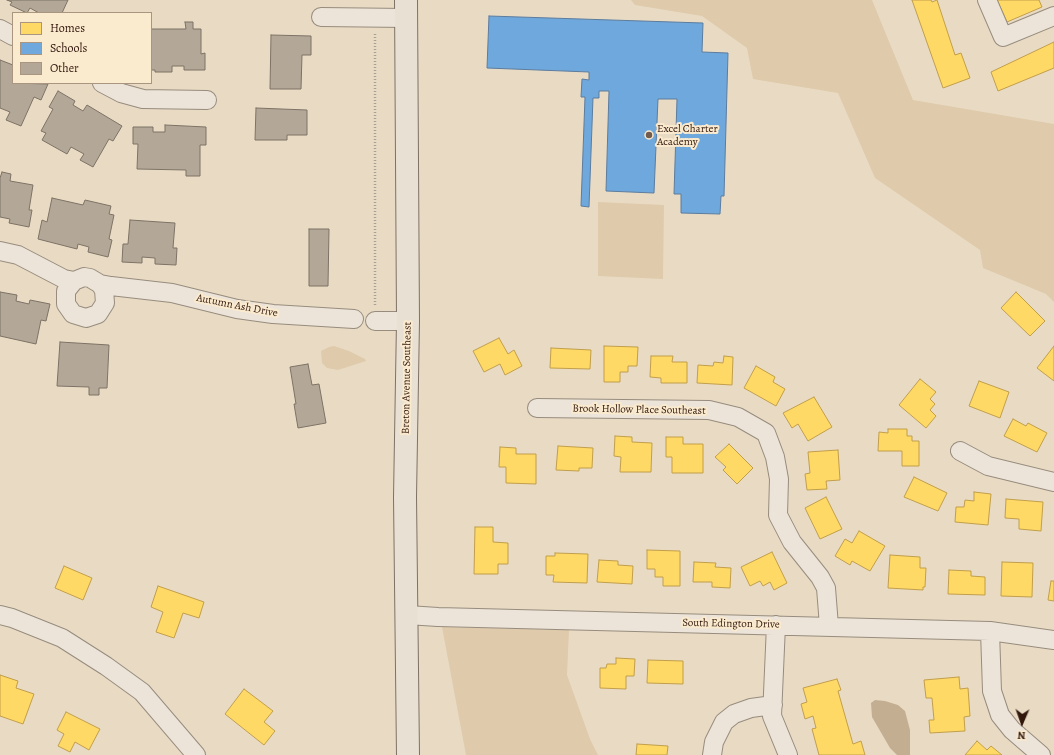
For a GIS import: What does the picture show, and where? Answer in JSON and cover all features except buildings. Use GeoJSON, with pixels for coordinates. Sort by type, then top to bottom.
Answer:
{"type":"FeatureCollection","features":[{"type":"Feature","properties":{"kind":"main road","name":"Breton Avenue Southeast"},"geometry":{"type":"LineString","coordinates":[[406,9],[408,321],[405,496],[408,755]]}},
{"type":"Feature","properties":{"kind":"street"},"geometry":{"type":"LineString","coordinates":[[987,0],[1003,37],[1054,16]]}},
{"type":"Feature","properties":{"kind":"street"},"geometry":{"type":"LineString","coordinates":[[321,17],[375,18],[406,9]]}},
{"type":"Feature","properties":{"kind":"street"},"geometry":{"type":"LineString","coordinates":[[0,29],[12,35]]}},
{"type":"Feature","properties":{"kind":"street"},"geometry":{"type":"LineString","coordinates":[[104,84],[121,93],[143,99],[207,100]]}},
{"type":"Feature","properties":{"kind":"street","name":"Autumn Ash Drive"},"geometry":{"type":"LineString","coordinates":[[0,251],[18,255],[56,276],[74,281],[84,277],[90,278],[109,290],[172,293],[237,309],[273,314],[354,320]]}},
{"type":"Feature","properties":{"kind":"street"},"geometry":{"type":"LineString","coordinates":[[56,276],[65,297],[66,304],[73,314],[86,318],[98,314],[102,309],[109,290]]}},
{"type":"Feature","properties":{"kind":"street"},"geometry":{"type":"LineString","coordinates":[[65,297],[69,285],[74,281]]}},
{"type":"Feature","properties":{"kind":"street"},"geometry":{"type":"LineString","coordinates":[[375,321],[408,321]]}},
{"type":"Feature","properties":{"kind":"street","name":"Brook Hollow Place Southeast"},"geometry":{"type":"LineString","coordinates":[[537,408],[709,410],[738,417],[766,433],[775,458],[779,479],[778,515],[792,542],[820,577],[826,588],[829,626]]}},
{"type":"Feature","properties":{"kind":"street"},"geometry":{"type":"LineString","coordinates":[[960,451],[988,466],[1054,482]]}},
{"type":"Feature","properties":{"kind":"street"},"geometry":{"type":"LineString","coordinates":[[0,615],[12,618],[62,638],[106,666],[142,692],[196,755]]}},
{"type":"Feature","properties":{"kind":"street","name":"South Edington Drive"},"geometry":{"type":"LineString","coordinates":[[407,615],[990,631],[1054,640]]}},
{"type":"Feature","properties":{"kind":"street"},"geometry":{"type":"LineString","coordinates":[[776,625],[772,716],[788,755]]}},
{"type":"Feature","properties":{"kind":"street"},"geometry":{"type":"LineString","coordinates":[[990,631],[992,691],[1000,715],[1012,730],[1041,755]]}},
{"type":"Feature","properties":{"kind":"street"},"geometry":{"type":"LineString","coordinates":[[712,755],[714,742],[724,722],[734,714],[751,708],[773,705]]}},
{"type":"Feature","properties":{"kind":"path"},"geometry":{"type":"LineString","coordinates":[[375,18],[375,321]]}},
{"type":"Feature","properties":{"kind":"shaded area"},"geometry":{"type":"Polygon","coordinates":[[[631,0],[872,0],[913,100],[1054,124],[1054,302],[1046,294],[983,268],[980,250],[875,178],[838,93],[753,79],[747,48],[702,16],[635,5],[631,0]]]}},
{"type":"Feature","properties":{"kind":"shaded area"},"geometry":{"type":"Polygon","coordinates":[[[598,202],[664,205],[663,279],[598,276],[598,202]]]}},
{"type":"Feature","properties":{"kind":"shaded area"},"geometry":{"type":"Polygon","coordinates":[[[334,346],[349,351],[365,359],[366,361],[338,370],[327,368],[322,363],[321,351],[334,346]]]}},
{"type":"Feature","properties":{"kind":"shaded area"},"geometry":{"type":"Polygon","coordinates":[[[442,627],[569,630],[567,675],[590,739],[598,755],[466,755],[442,627]]]}},
{"type":"Feature","properties":{"kind":"shaded area"},"geometry":{"type":"Polygon","coordinates":[[[875,700],[898,705],[905,711],[910,730],[910,755],[897,755],[890,748],[872,717],[871,703],[875,700]]]}},
{"type":"Feature","properties":{"kind":"place","name":"Excel Charter Academy"},"geometry":{"type":"Point","coordinates":[649,135]}}]}
